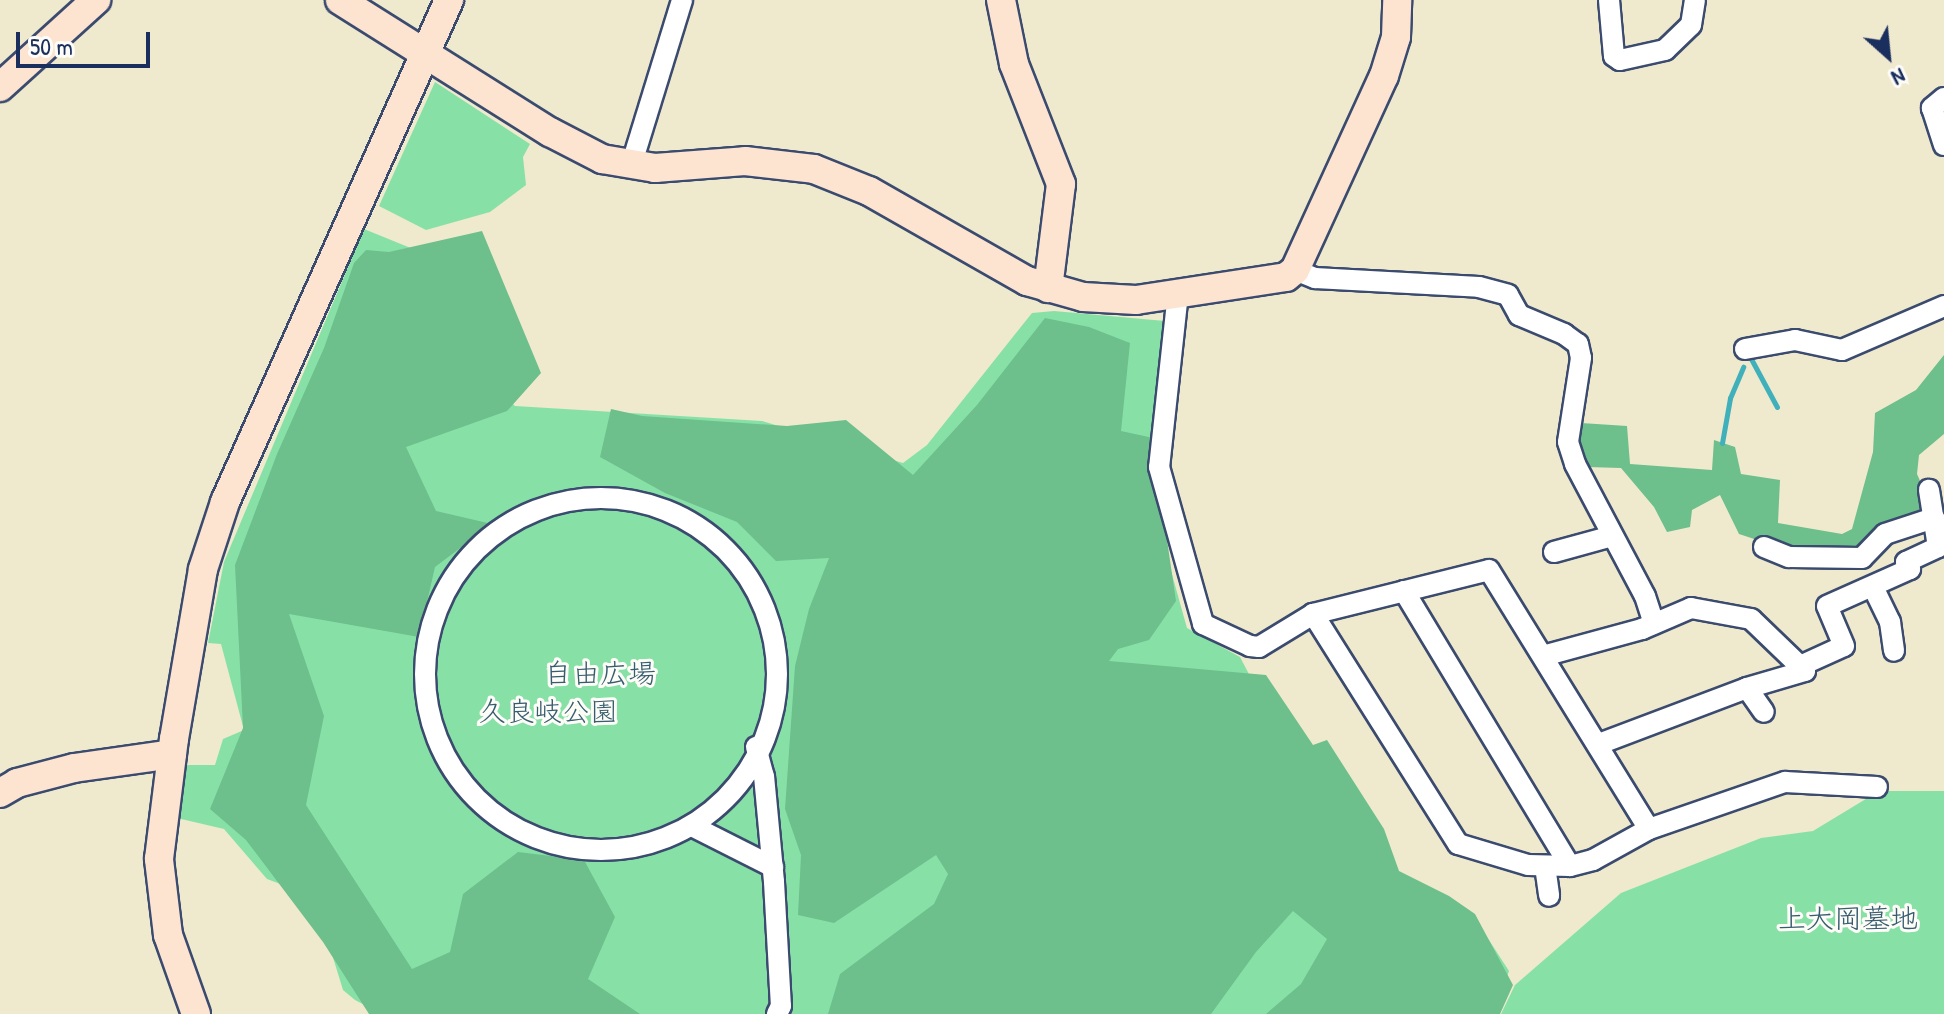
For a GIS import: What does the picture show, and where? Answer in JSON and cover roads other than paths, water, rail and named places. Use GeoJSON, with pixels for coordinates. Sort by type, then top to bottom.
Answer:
{"type":"FeatureCollection","features":[{"type":"Feature","properties":{"kind":"street"},"geometry":{"type":"LineString","coordinates":[[0,87],[96,0]]}},
{"type":"Feature","properties":{"kind":"street"},"geometry":{"type":"LineString","coordinates":[[340,0],[582,151],[631,166],[677,168],[745,161],[814,169],[869,191],[987,259],[1048,288],[1108,299],[1178,293],[1286,277],[1295,270],[1384,76],[1396,37],[1397,0]]}},
{"type":"Feature","properties":{"kind":"street"},"geometry":{"type":"LineString","coordinates":[[196,1014],[175,959],[160,895],[160,845],[203,569],[212,538],[449,0]]}},
{"type":"Feature","properties":{"kind":"street"},"geometry":{"type":"LineString","coordinates":[[631,166],[682,0]]}},
{"type":"Feature","properties":{"kind":"street"},"geometry":{"type":"LineString","coordinates":[[1001,0],[1014,64],[1061,184],[1048,288]]}},
{"type":"Feature","properties":{"kind":"street"},"geometry":{"type":"LineString","coordinates":[[1609,0],[1614,56],[1620,60],[1654,54],[1679,39],[1691,25],[1695,0]]}},
{"type":"Feature","properties":{"kind":"street"},"geometry":{"type":"LineString","coordinates":[[1944,98],[1932,108],[1944,145]]}},
{"type":"Feature","properties":{"kind":"street"},"geometry":{"type":"LineString","coordinates":[[1295,270],[1315,278],[1479,287],[1508,295],[1519,315],[1578,344],[1581,358],[1568,442],[1612,536],[1645,596],[1654,624]]}},
{"type":"Feature","properties":{"kind":"street"},"geometry":{"type":"LineString","coordinates":[[1178,293],[1159,467],[1203,624],[1250,646],[1259,647],[1313,614],[1489,570],[1649,829]]}},
{"type":"Feature","properties":{"kind":"street"},"geometry":{"type":"LineString","coordinates":[[1745,349],[1795,340],[1842,350],[1944,306]]}},
{"type":"Feature","properties":{"kind":"street"},"geometry":{"type":"LineString","coordinates":[[1800,666],[1844,646],[1827,606],[1910,569],[1906,562],[1938,547],[1929,490]]}},
{"type":"Feature","properties":{"kind":"street"},"geometry":{"type":"LineString","coordinates":[[622,494],[676,510],[706,529],[730,554],[749,581],[767,618],[772,664],[765,714],[756,747],[735,782],[692,826],[637,849],[585,855],[533,842],[474,799],[443,745],[429,691],[438,621],[466,564],[513,521],[565,498],[622,494]]}},
{"type":"Feature","properties":{"kind":"street"},"geometry":{"type":"LineString","coordinates":[[1764,547],[1789,557],[1862,558],[1885,534],[1934,518]]}},
{"type":"Feature","properties":{"kind":"street"},"geometry":{"type":"LineString","coordinates":[[1554,552],[1612,536]]}},
{"type":"Feature","properties":{"kind":"street"},"geometry":{"type":"LineString","coordinates":[[1873,587],[1890,622],[1894,651]]}},
{"type":"Feature","properties":{"kind":"street"},"geometry":{"type":"LineString","coordinates":[[1404,591],[1570,866]]}},
{"type":"Feature","properties":{"kind":"street"},"geometry":{"type":"LineString","coordinates":[[1543,656],[1654,624],[1691,608],[1751,619],[1805,671],[1747,688],[1599,744]]}},
{"type":"Feature","properties":{"kind":"street"},"geometry":{"type":"LineString","coordinates":[[1313,614],[1458,844],[1528,865],[1570,866],[1593,860],[1649,829],[1785,782],[1877,787]]}},
{"type":"Feature","properties":{"kind":"street"},"geometry":{"type":"LineString","coordinates":[[1747,688],[1764,712]]}},
{"type":"Feature","properties":{"kind":"street"},"geometry":{"type":"LineString","coordinates":[[756,747],[764,776],[773,867],[781,1006],[777,1014]]}},
{"type":"Feature","properties":{"kind":"street"},"geometry":{"type":"LineString","coordinates":[[0,793],[17,783],[74,768],[172,754]]}},
{"type":"Feature","properties":{"kind":"street"},"geometry":{"type":"LineString","coordinates":[[1798,763],[1811,782]]}},
{"type":"Feature","properties":{"kind":"street"},"geometry":{"type":"LineString","coordinates":[[692,826],[773,867]]}},
{"type":"Feature","properties":{"kind":"street"},"geometry":{"type":"LineString","coordinates":[[1545,866],[1549,896]]}},
{"type":"Feature","properties":{"kind":"waterway"},"geometry":{"type":"LineString","coordinates":[[1749,355],[1777,407]]}},
{"type":"Feature","properties":{"kind":"waterway"},"geometry":{"type":"LineString","coordinates":[[1722,443],[1730,398],[1743,367]]}},
{"type":"Feature","properties":{"kind":"park label","name":"自由広場"},"geometry":{"type":"Point","coordinates":[600,673]}},
{"type":"Feature","properties":{"kind":"park label","name":"久良岐公園"},"geometry":{"type":"Point","coordinates":[548,711]}},
{"type":"Feature","properties":{"kind":"park label","name":"上大岡墓地"},"geometry":{"type":"Point","coordinates":[1848,918]}}]}
